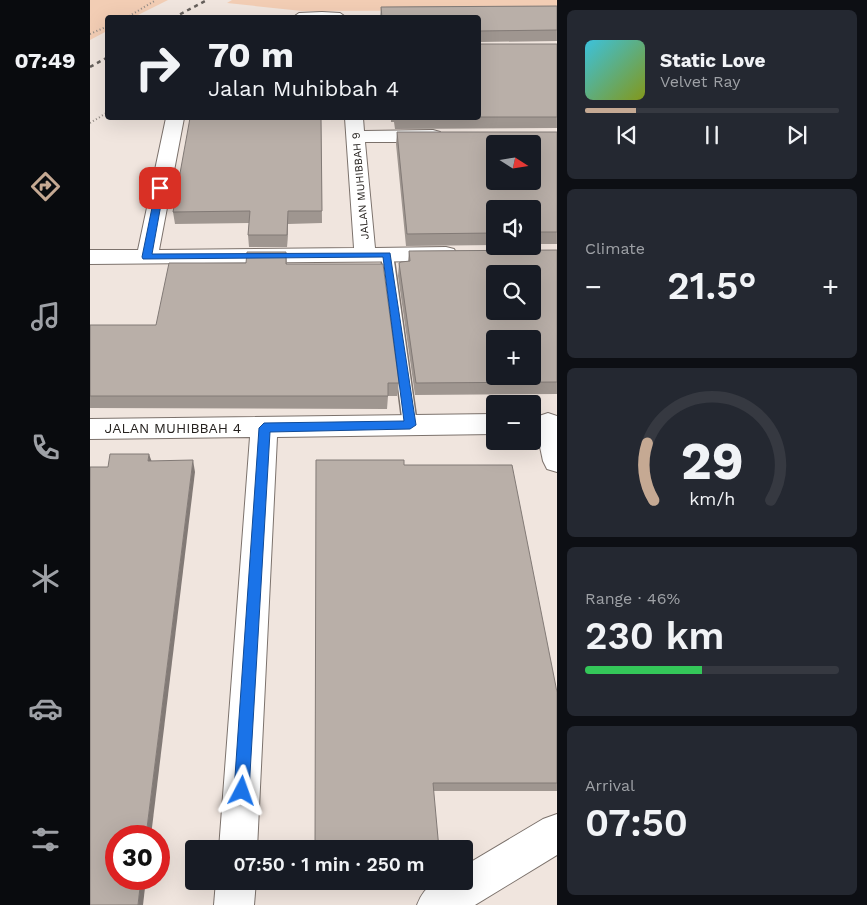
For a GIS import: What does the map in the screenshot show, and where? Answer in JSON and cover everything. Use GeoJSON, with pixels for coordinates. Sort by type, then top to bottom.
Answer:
{"type":"FeatureCollection","features":[{"type":"Feature","properties":{"kind":"street"},"geometry":{"type":"LineString","coordinates":[[147,257],[175,120]]}},
{"type":"Feature","properties":{"kind":"street"},"geometry":{"type":"LineString","coordinates":[[355,127],[451,136]]}},
{"type":"Feature","properties":{"kind":"street","name":"JALAN MUHIBBAH 9"},"geometry":{"type":"LineString","coordinates":[[355,127],[366,255]]}},
{"type":"Feature","properties":{"kind":"street"},"geometry":{"type":"LineString","coordinates":[[90,258],[467,254]]}},
{"type":"Feature","properties":{"kind":"street"},"geometry":{"type":"LineString","coordinates":[[546,423],[557,461]]}},
{"type":"Feature","properties":{"kind":"street","name":"JALAN MUHIBBAH 4"},"geometry":{"type":"LineString","coordinates":[[90,429],[486,424]]}},
{"type":"Feature","properties":{"kind":"street"},"geometry":{"type":"LineString","coordinates":[[239,840],[264,428]]}},
{"type":"Feature","properties":{"kind":"street"},"geometry":{"type":"LineString","coordinates":[[437,905],[557,833]]}},
{"type":"Feature","properties":{"kind":"street"},"geometry":{"type":"LineString","coordinates":[[234,905],[235,890]]}},
{"type":"Feature","properties":{"kind":"lane"},"geometry":{"type":"LineString","coordinates":[[387,254],[410,425]]}},
{"type":"Feature","properties":{"kind":"path"},"geometry":{"type":"LineString","coordinates":[[131,15],[156,0]]}},
{"type":"Feature","properties":{"kind":"path"},"geometry":{"type":"LineString","coordinates":[[90,34],[105,27]]}},
{"type":"Feature","properties":{"kind":"path"},"geometry":{"type":"LineString","coordinates":[[90,123],[105,114]]}},
{"type":"Feature","properties":{"kind":"shaded area"},"geometry":{"type":"Polygon","coordinates":[[[90,0],[168,0],[138,15],[105,15],[105,32],[90,40],[90,0]]]}},
{"type":"Feature","properties":{"kind":"shaded area"},"geometry":{"type":"Polygon","coordinates":[[[232,0],[557,0],[557,10],[302,11],[227,3],[232,0]]]}},
{"type":"Feature","properties":{"kind":"building"},"geometry":{"type":"Polygon","coordinates":[[[557,6],[557,30],[481,31],[481,15],[382,15],[381,7],[557,6]]]}},
{"type":"Feature","properties":{"kind":"building"},"geometry":{"type":"Polygon","coordinates":[[[481,44],[557,44],[557,117],[481,117],[481,44]]]}},
{"type":"Feature","properties":{"kind":"building"},"geometry":{"type":"Polygon","coordinates":[[[190,120],[321,120],[322,211],[288,211],[287,235],[248,235],[250,211],[173,212],[190,120]]]}},
{"type":"Feature","properties":{"kind":"building"},"geometry":{"type":"Polygon","coordinates":[[[397,132],[557,132],[557,232],[541,232],[541,200],[486,200],[486,233],[407,234],[397,132]]]}},
{"type":"Feature","properties":{"kind":"building"},"geometry":{"type":"Polygon","coordinates":[[[486,250],[486,255],[541,255],[541,250],[557,250],[557,382],[541,382],[541,330],[486,330],[486,383],[416,383],[399,263],[410,261],[409,251],[486,250]]]}},
{"type":"Feature","properties":{"kind":"building"},"geometry":{"type":"Polygon","coordinates":[[[247,252],[286,252],[286,264],[383,264],[399,383],[388,383],[388,396],[90,396],[90,325],[156,325],[169,263],[246,263],[247,252]]]}},
{"type":"Feature","properties":{"kind":"building"},"geometry":{"type":"Polygon","coordinates":[[[110,454],[149,454],[148,461],[193,460],[147,825],[105,825],[105,890],[140,890],[138,905],[90,905],[90,467],[108,467],[110,454]]]}},
{"type":"Feature","properties":{"kind":"building"},"geometry":{"type":"Polygon","coordinates":[[[316,460],[404,460],[404,465],[512,465],[557,692],[557,783],[433,783],[438,840],[315,840],[316,460]]]}},
{"type":"Feature","properties":{"kind":"railway"},"geometry":{"type":"LineString","coordinates":[[179,15],[207,0]]}},
{"type":"Feature","properties":{"kind":"railway"},"geometry":{"type":"LineString","coordinates":[[90,67],[105,59]]}},
{"type":"Feature","properties":{"kind":"route"},"geometry":{"type":"LineString","coordinates":[[160,188],[147,257],[387,254],[390,273],[410,425],[264,428],[242,791]]}}]}
